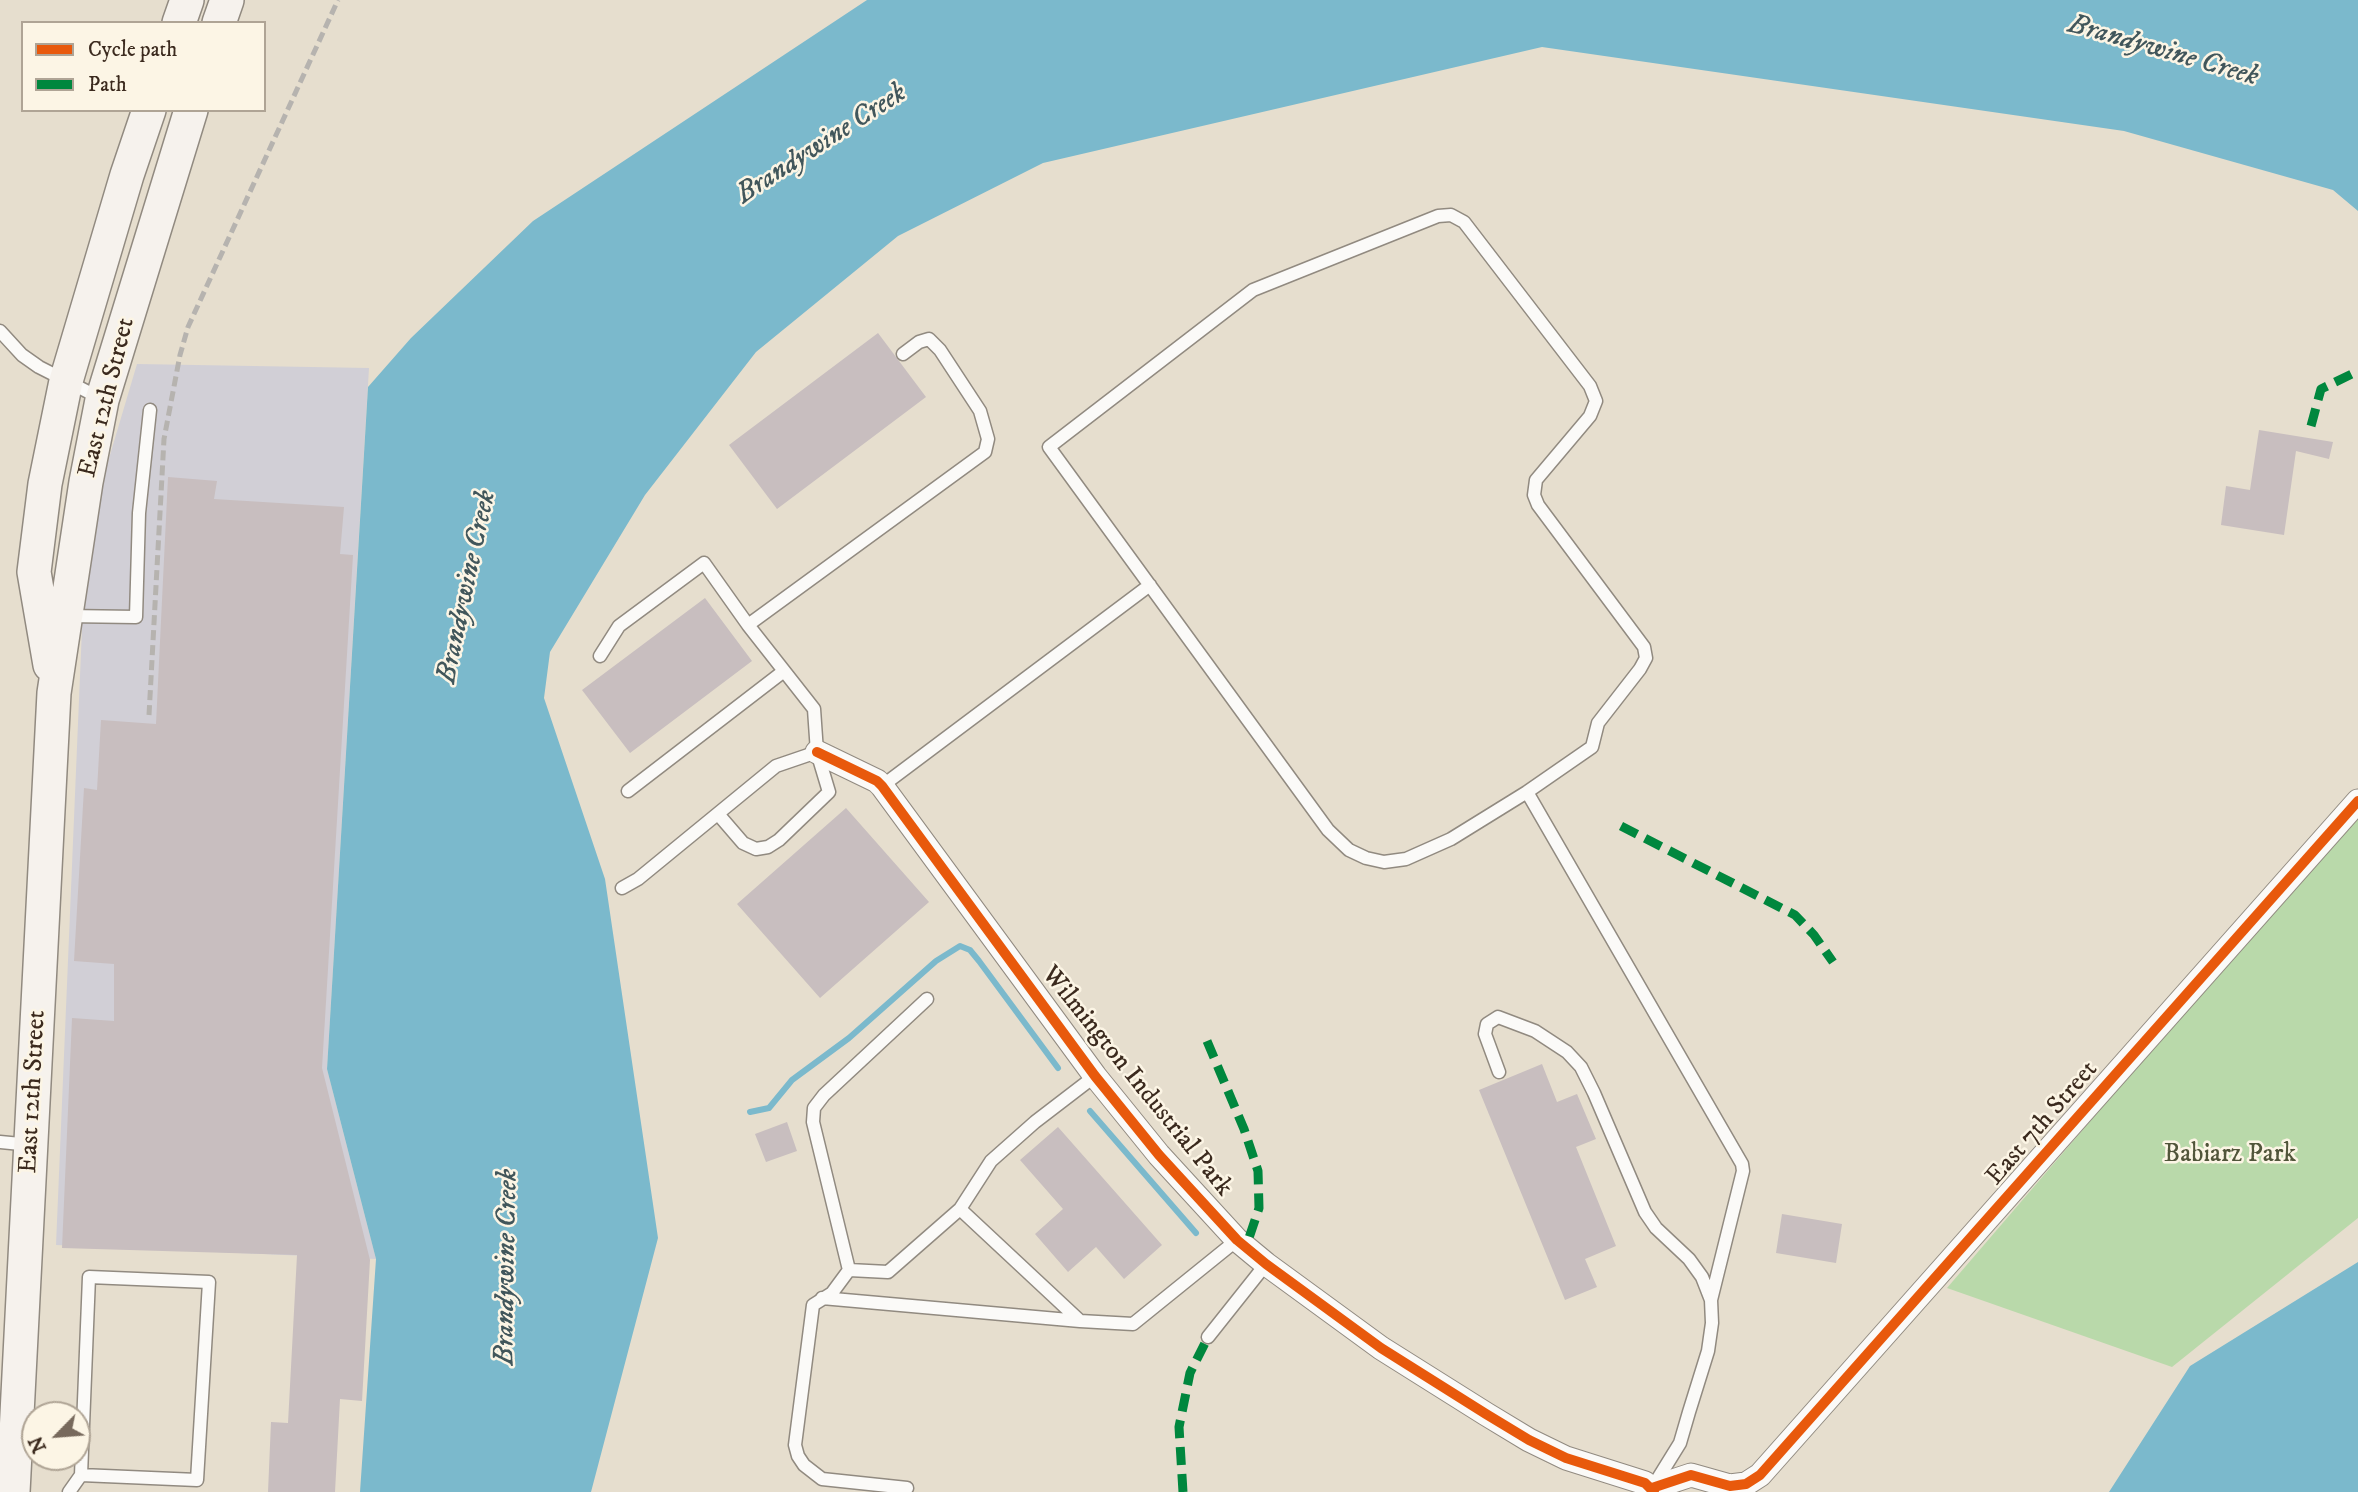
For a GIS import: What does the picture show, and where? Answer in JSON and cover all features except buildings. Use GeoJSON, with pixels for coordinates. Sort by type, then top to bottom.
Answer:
{"type":"FeatureCollection","features":[{"type":"Feature","properties":{"kind":"main road"},"geometry":{"type":"LineString","coordinates":[[180,21],[187,0]]}},
{"type":"Feature","properties":{"kind":"main road"},"geometry":{"type":"LineString","coordinates":[[220,21],[227,0]]}},
{"type":"Feature","properties":{"kind":"main road","name":"East 12th Street"},"geometry":{"type":"LineString","coordinates":[[54,693],[34,572],[45,484],[66,381],[148,112]]}},
{"type":"Feature","properties":{"kind":"main road","name":"East 12th Street"},"geometry":{"type":"LineString","coordinates":[[13,1492],[16,1144],[54,693],[86,482],[102,400],[190,112]]}},
{"type":"Feature","properties":{"kind":"street","name":"Wilmington Industrial Park"},"geometry":{"type":"LineString","coordinates":[[817,752],[877,781],[882,786],[1095,1076],[1159,1155],[1237,1240],[1381,1348],[1529,1440],[1566,1458],[1646,1483],[1653,1490]]}},
{"type":"Feature","properties":{"kind":"street","name":"East 7th Street"},"geometry":{"type":"LineString","coordinates":[[1653,1490],[1692,1475],[1730,1486],[1753,1484],[2358,801]]}},
{"type":"Feature","properties":{"kind":"lane"},"geometry":{"type":"LineString","coordinates":[[1451,215],[1464,222],[1590,386],[1596,401],[1590,416],[1536,481],[1534,495],[1538,505],[1644,647],[1646,659],[1598,723],[1592,747],[1527,792],[1451,839],[1406,859],[1384,862],[1349,850],[1328,830],[1049,447],[1252,290],[1438,216],[1451,215]]}},
{"type":"Feature","properties":{"kind":"lane"},"geometry":{"type":"LineString","coordinates":[[0,331],[22,355],[102,400]]}},
{"type":"Feature","properties":{"kind":"lane"},"geometry":{"type":"LineString","coordinates":[[747,625],[985,452],[988,439],[980,411],[940,349],[929,339],[919,342],[903,354]]}},
{"type":"Feature","properties":{"kind":"lane"},"geometry":{"type":"LineString","coordinates":[[67,616],[136,617],[139,513],[150,410]]}},
{"type":"Feature","properties":{"kind":"lane"},"geometry":{"type":"LineString","coordinates":[[600,656],[619,626],[704,563],[747,625],[814,709],[817,752],[829,792],[768,848],[756,849],[743,843],[718,814]]}},
{"type":"Feature","properties":{"kind":"lane"},"geometry":{"type":"LineString","coordinates":[[882,786],[1150,585]]}},
{"type":"Feature","properties":{"kind":"lane"},"geometry":{"type":"LineString","coordinates":[[628,791],[784,671]]}},
{"type":"Feature","properties":{"kind":"lane"},"geometry":{"type":"LineString","coordinates":[[622,888],[638,879],[776,766],[817,752]]}},
{"type":"Feature","properties":{"kind":"lane"},"geometry":{"type":"LineString","coordinates":[[1527,792],[1742,1164],[1743,1171],[1711,1300],[1712,1323],[1708,1350],[1680,1443],[1653,1490]]}},
{"type":"Feature","properties":{"kind":"lane"},"geometry":{"type":"LineString","coordinates":[[849,1270],[813,1122],[814,1108],[824,1095],[927,999]]}},
{"type":"Feature","properties":{"kind":"lane"},"geometry":{"type":"LineString","coordinates":[[1499,1072],[1485,1034],[1487,1024],[1498,1017],[1535,1031],[1567,1052],[1581,1067],[1645,1212],[1656,1228],[1689,1259],[1702,1277],[1711,1300]]}},
{"type":"Feature","properties":{"kind":"lane"},"geometry":{"type":"LineString","coordinates":[[849,1270],[888,1272],[960,1209],[992,1161],[1035,1122],[1095,1076]]}},
{"type":"Feature","properties":{"kind":"lane"},"geometry":{"type":"LineString","coordinates":[[960,1209],[1080,1321]]}},
{"type":"Feature","properties":{"kind":"lane"},"geometry":{"type":"LineString","coordinates":[[822,1298],[1133,1325],[1237,1240]]}},
{"type":"Feature","properties":{"kind":"lane"},"geometry":{"type":"LineString","coordinates":[[1208,1337],[1266,1264]]}},
{"type":"Feature","properties":{"kind":"lane"},"geometry":{"type":"LineString","coordinates":[[849,1270],[832,1293],[813,1305],[795,1444],[798,1456],[822,1486],[907,1488]]}},
{"type":"Feature","properties":{"kind":"lane"},"geometry":{"type":"LineString","coordinates":[[69,1492],[80,1475],[89,1277],[209,1282],[197,1480],[80,1475]]}},
{"type":"Feature","properties":{"kind":"shaded area"},"geometry":{"type":"Polygon","coordinates":[[[137,364],[369,368],[327,1069],[376,1259],[56,1245],[84,581],[102,482],[137,364]]]}},
{"type":"Feature","properties":{"kind":"green space","name":"Babiarz Park"},"geometry":{"type":"Polygon","coordinates":[[[2358,809],[2358,1218],[2172,1367],[1947,1288],[2358,809]]]}},
{"type":"Feature","properties":{"kind":"water","name":"Brandywine Creek"},"geometry":{"type":"Polygon","coordinates":[[[867,0],[2358,0],[2358,211],[2333,190],[2124,131],[1542,47],[1043,163],[898,236],[756,352],[645,495],[550,652],[544,698],[605,879],[658,1238],[591,1492],[360,1492],[376,1259],[327,1069],[368,387],[411,338],[533,221],[867,0]]]}},
{"type":"Feature","properties":{"kind":"water"},"geometry":{"type":"Polygon","coordinates":[[[2358,1262],[2358,1492],[2109,1492],[2190,1366],[2358,1262]]]}},
{"type":"Feature","properties":{"kind":"waterway"},"geometry":{"type":"LineString","coordinates":[[750,1112],[769,1108],[792,1080],[849,1038],[936,961],[960,946],[970,950],[979,961],[1058,1068]]}},
{"type":"Feature","properties":{"kind":"waterway"},"geometry":{"type":"LineString","coordinates":[[1090,1111],[1196,1233]]}},
{"type":"Feature","properties":{"kind":"railway"},"geometry":{"type":"LineString","coordinates":[[149,715],[164,439],[180,355],[188,327],[338,0]]}},
{"type":"Feature","properties":{"kind":"marked path"},"geometry":{"type":"LineString","coordinates":[[2311,426],[2321,389],[2358,371]]}},
{"type":"Feature","properties":{"kind":"marked path"},"geometry":{"type":"LineString","coordinates":[[1621,826],[1795,915],[1814,935],[1833,962]]}},
{"type":"Feature","properties":{"kind":"marked path"},"geometry":{"type":"LineString","coordinates":[[1207,1041],[1244,1129],[1258,1171],[1259,1208],[1246,1247]]}},
{"type":"Feature","properties":{"kind":"marked path"},"geometry":{"type":"LineString","coordinates":[[1183,1492],[1179,1427],[1190,1373],[1208,1337]]}},
{"type":"Feature","properties":{"kind":"cycle path"},"geometry":{"type":"LineString","coordinates":[[817,752],[877,781],[882,786],[1095,1076],[1159,1155],[1237,1240],[1381,1348],[1529,1440],[1566,1458],[1645,1483],[1654,1492]]}},
{"type":"Feature","properties":{"kind":"cycle path"},"geometry":{"type":"LineString","coordinates":[[1652,1488],[1691,1475],[1730,1486],[1746,1484],[1760,1475],[2358,801]]}}]}
